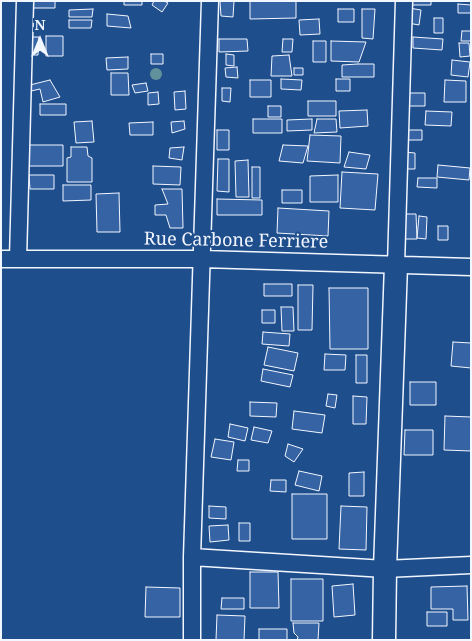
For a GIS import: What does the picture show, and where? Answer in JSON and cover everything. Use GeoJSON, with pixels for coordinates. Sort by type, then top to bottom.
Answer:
{"type":"FeatureCollection","features":[{"type":"Feature","properties":{"kind":"street"},"geometry":{"type":"LineString","coordinates":[[18,259],[25,1]]}},
{"type":"Feature","properties":{"kind":"street"},"geometry":{"type":"LineString","coordinates":[[192,640],[192,557],[210,1]]}},
{"type":"Feature","properties":{"kind":"street"},"geometry":{"type":"LineString","coordinates":[[384,640],[404,1]]}},
{"type":"Feature","properties":{"kind":"street","name":"Rue Carbone Ferriere"},"geometry":{"type":"LineString","coordinates":[[1,259],[202,259],[471,267]]}},
{"type":"Feature","properties":{"kind":"street"},"geometry":{"type":"LineString","coordinates":[[192,557],[385,569],[471,565]]}},
{"type":"Feature","properties":{"kind":"building"},"geometry":{"type":"Polygon","coordinates":[[[31,1],[55,1],[55,8],[31,8],[31,1]]]}},
{"type":"Feature","properties":{"kind":"building"},"geometry":{"type":"Polygon","coordinates":[[[124,1],[142,1],[142,5],[124,5],[124,1]]]}},
{"type":"Feature","properties":{"kind":"building"},"geometry":{"type":"Polygon","coordinates":[[[154,1],[168,3],[162,12],[152,5],[154,1]]]}},
{"type":"Feature","properties":{"kind":"building"},"geometry":{"type":"Polygon","coordinates":[[[220,1],[234,1],[233,17],[221,16],[220,1]]]}},
{"type":"Feature","properties":{"kind":"building"},"geometry":{"type":"Polygon","coordinates":[[[250,1],[296,1],[296,18],[250,19],[250,1]]]}},
{"type":"Feature","properties":{"kind":"building"},"geometry":{"type":"Polygon","coordinates":[[[411,1],[431,1],[431,5],[411,5],[411,1]]]}},
{"type":"Feature","properties":{"kind":"building"},"geometry":{"type":"Polygon","coordinates":[[[458,4],[471,5],[471,13],[458,13],[458,4]]]}},
{"type":"Feature","properties":{"kind":"building"},"geometry":{"type":"Polygon","coordinates":[[[409,8],[421,10],[419,25],[408,23],[409,8]]]}},
{"type":"Feature","properties":{"kind":"building"},"geometry":{"type":"Polygon","coordinates":[[[93,9],[92,17],[69,17],[69,10],[93,9]]]}},
{"type":"Feature","properties":{"kind":"building"},"geometry":{"type":"Polygon","coordinates":[[[338,9],[354,9],[354,22],[338,22],[338,9]]]}},
{"type":"Feature","properties":{"kind":"building"},"geometry":{"type":"Polygon","coordinates":[[[362,9],[375,9],[373,39],[362,38],[362,9]]]}},
{"type":"Feature","properties":{"kind":"building"},"geometry":{"type":"Polygon","coordinates":[[[107,14],[128,16],[131,28],[107,26],[107,14]]]}},
{"type":"Feature","properties":{"kind":"building"},"geometry":{"type":"Polygon","coordinates":[[[434,18],[443,18],[443,33],[434,33],[434,18]]]}},
{"type":"Feature","properties":{"kind":"building"},"geometry":{"type":"Polygon","coordinates":[[[319,19],[320,34],[300,35],[299,20],[319,19]]]}},
{"type":"Feature","properties":{"kind":"building"},"geometry":{"type":"Polygon","coordinates":[[[69,20],[92,20],[91,28],[69,28],[69,20]]]}},
{"type":"Feature","properties":{"kind":"building"},"geometry":{"type":"Polygon","coordinates":[[[462,31],[471,31],[471,41],[461,41],[462,31]]]}},
{"type":"Feature","properties":{"kind":"building"},"geometry":{"type":"Polygon","coordinates":[[[46,36],[63,36],[63,56],[46,56],[46,36]]]}},
{"type":"Feature","properties":{"kind":"building"},"geometry":{"type":"Polygon","coordinates":[[[31,37],[39,37],[38,55],[31,55],[31,37]]]}},
{"type":"Feature","properties":{"kind":"building"},"geometry":{"type":"Polygon","coordinates":[[[413,37],[443,39],[442,50],[413,48],[413,37]]]}},
{"type":"Feature","properties":{"kind":"building"},"geometry":{"type":"Polygon","coordinates":[[[219,39],[247,39],[248,51],[219,52],[219,39]]]}},
{"type":"Feature","properties":{"kind":"building"},"geometry":{"type":"Polygon","coordinates":[[[283,39],[293,39],[292,52],[282,52],[283,39]]]}},
{"type":"Feature","properties":{"kind":"building"},"geometry":{"type":"Polygon","coordinates":[[[313,41],[326,41],[326,62],[313,62],[313,41]]]}},
{"type":"Feature","properties":{"kind":"building"},"geometry":{"type":"Polygon","coordinates":[[[331,41],[366,42],[359,62],[331,61],[331,41]]]}},
{"type":"Feature","properties":{"kind":"building"},"geometry":{"type":"Polygon","coordinates":[[[459,43],[469,43],[470,56],[460,57],[459,43]]]}},
{"type":"Feature","properties":{"kind":"building"},"geometry":{"type":"Polygon","coordinates":[[[151,54],[163,54],[163,64],[151,64],[151,54]]]}},
{"type":"Feature","properties":{"kind":"building"},"geometry":{"type":"Polygon","coordinates":[[[226,54],[234,55],[234,66],[226,65],[226,54]]]}},
{"type":"Feature","properties":{"kind":"building"},"geometry":{"type":"Polygon","coordinates":[[[289,55],[292,76],[271,76],[272,56],[289,55]]]}},
{"type":"Feature","properties":{"kind":"building"},"geometry":{"type":"Polygon","coordinates":[[[128,57],[128,69],[107,70],[106,58],[128,57]]]}},
{"type":"Feature","properties":{"kind":"building"},"geometry":{"type":"Polygon","coordinates":[[[452,60],[470,62],[468,77],[451,75],[452,60]]]}},
{"type":"Feature","properties":{"kind":"building"},"geometry":{"type":"Polygon","coordinates":[[[374,64],[374,77],[342,77],[342,65],[374,64]]]}},
{"type":"Feature","properties":{"kind":"building"},"geometry":{"type":"Polygon","coordinates":[[[237,67],[238,78],[226,77],[225,68],[237,67]]]}},
{"type":"Feature","properties":{"kind":"building"},"geometry":{"type":"Polygon","coordinates":[[[294,68],[303,68],[303,75],[294,75],[294,68]]]}},
{"type":"Feature","properties":{"kind":"building"},"geometry":{"type":"Polygon","coordinates":[[[111,73],[128,73],[129,95],[111,95],[111,73]]]}},
{"type":"Feature","properties":{"kind":"building"},"geometry":{"type":"Polygon","coordinates":[[[281,79],[302,80],[301,90],[281,89],[281,79]]]}},
{"type":"Feature","properties":{"kind":"building"},"geometry":{"type":"Polygon","coordinates":[[[336,79],[350,79],[350,91],[336,91],[336,79]]]}},
{"type":"Feature","properties":{"kind":"building"},"geometry":{"type":"Polygon","coordinates":[[[50,80],[60,97],[43,102],[40,89],[31,91],[30,85],[50,80]]]}},
{"type":"Feature","properties":{"kind":"building"},"geometry":{"type":"Polygon","coordinates":[[[250,80],[271,80],[271,97],[250,97],[250,80]]]}},
{"type":"Feature","properties":{"kind":"building"},"geometry":{"type":"Polygon","coordinates":[[[445,80],[466,81],[466,102],[444,102],[445,80]]]}},
{"type":"Feature","properties":{"kind":"building"},"geometry":{"type":"Polygon","coordinates":[[[146,83],[148,91],[135,93],[132,85],[146,83]]]}},
{"type":"Feature","properties":{"kind":"building"},"geometry":{"type":"Polygon","coordinates":[[[222,88],[231,88],[230,102],[222,101],[222,88]]]}},
{"type":"Feature","properties":{"kind":"building"},"geometry":{"type":"Polygon","coordinates":[[[185,91],[186,109],[175,110],[174,92],[185,91]]]}},
{"type":"Feature","properties":{"kind":"building"},"geometry":{"type":"Polygon","coordinates":[[[158,92],[159,104],[148,105],[148,93],[158,92]]]}},
{"type":"Feature","properties":{"kind":"building"},"geometry":{"type":"Polygon","coordinates":[[[406,93],[425,93],[425,106],[406,106],[406,93]]]}},
{"type":"Feature","properties":{"kind":"building"},"geometry":{"type":"Polygon","coordinates":[[[308,101],[336,101],[336,116],[308,116],[308,101]]]}},
{"type":"Feature","properties":{"kind":"building"},"geometry":{"type":"Polygon","coordinates":[[[40,104],[66,104],[66,115],[40,115],[40,104]]]}},
{"type":"Feature","properties":{"kind":"building"},"geometry":{"type":"Polygon","coordinates":[[[268,106],[281,106],[281,117],[268,117],[268,106]]]}},
{"type":"Feature","properties":{"kind":"building"},"geometry":{"type":"Polygon","coordinates":[[[367,110],[368,126],[340,128],[339,111],[367,110]]]}},
{"type":"Feature","properties":{"kind":"building"},"geometry":{"type":"Polygon","coordinates":[[[426,111],[452,112],[451,126],[425,125],[426,111]]]}},
{"type":"Feature","properties":{"kind":"building"},"geometry":{"type":"Polygon","coordinates":[[[253,119],[282,119],[282,133],[253,133],[253,119]]]}},
{"type":"Feature","properties":{"kind":"building"},"geometry":{"type":"Polygon","coordinates":[[[312,119],[312,130],[287,131],[287,120],[312,119]]]}},
{"type":"Feature","properties":{"kind":"building"},"geometry":{"type":"Polygon","coordinates":[[[317,119],[336,119],[337,132],[314,133],[317,119]]]}},
{"type":"Feature","properties":{"kind":"building"},"geometry":{"type":"Polygon","coordinates":[[[92,121],[94,142],[76,143],[74,122],[92,121]]]}},
{"type":"Feature","properties":{"kind":"building"},"geometry":{"type":"Polygon","coordinates":[[[184,121],[185,129],[172,133],[171,122],[184,121]]]}},
{"type":"Feature","properties":{"kind":"building"},"geometry":{"type":"Polygon","coordinates":[[[153,122],[153,135],[130,135],[129,123],[153,122]]]}},
{"type":"Feature","properties":{"kind":"building"},"geometry":{"type":"Polygon","coordinates":[[[217,130],[229,130],[229,150],[217,150],[217,130]]]}},
{"type":"Feature","properties":{"kind":"building"},"geometry":{"type":"Polygon","coordinates":[[[406,130],[422,130],[422,140],[406,140],[406,130]]]}},
{"type":"Feature","properties":{"kind":"building"},"geometry":{"type":"Polygon","coordinates":[[[310,135],[341,136],[340,163],[307,161],[310,135]]]}},
{"type":"Feature","properties":{"kind":"building"},"geometry":{"type":"Polygon","coordinates":[[[28,145],[63,145],[63,166],[28,166],[28,145]]]}},
{"type":"Feature","properties":{"kind":"building"},"geometry":{"type":"Polygon","coordinates":[[[283,145],[308,146],[303,163],[279,161],[283,145]]]}},
{"type":"Feature","properties":{"kind":"building"},"geometry":{"type":"Polygon","coordinates":[[[71,147],[87,147],[88,156],[92,158],[92,182],[67,182],[67,158],[71,157],[71,147]]]}},
{"type":"Feature","properties":{"kind":"building"},"geometry":{"type":"Polygon","coordinates":[[[184,147],[182,160],[169,158],[170,148],[184,147]]]}},
{"type":"Feature","properties":{"kind":"building"},"geometry":{"type":"Polygon","coordinates":[[[349,152],[370,155],[366,169],[344,167],[349,152]]]}},
{"type":"Feature","properties":{"kind":"building"},"geometry":{"type":"Polygon","coordinates":[[[404,152],[415,153],[415,169],[404,169],[404,152]]]}},
{"type":"Feature","properties":{"kind":"building"},"geometry":{"type":"Polygon","coordinates":[[[218,159],[229,159],[229,192],[217,191],[218,159]]]}},
{"type":"Feature","properties":{"kind":"building"},"geometry":{"type":"Polygon","coordinates":[[[248,160],[249,197],[236,197],[235,161],[248,160]]]}},
{"type":"Feature","properties":{"kind":"building"},"geometry":{"type":"Polygon","coordinates":[[[438,165],[470,168],[469,180],[437,177],[438,165]]]}},
{"type":"Feature","properties":{"kind":"building"},"geometry":{"type":"Polygon","coordinates":[[[153,166],[181,167],[180,185],[153,184],[153,166]]]}},
{"type":"Feature","properties":{"kind":"building"},"geometry":{"type":"Polygon","coordinates":[[[252,167],[260,167],[260,198],[252,198],[252,167]]]}},
{"type":"Feature","properties":{"kind":"building"},"geometry":{"type":"Polygon","coordinates":[[[342,172],[378,174],[375,210],[340,208],[342,172]]]}},
{"type":"Feature","properties":{"kind":"building"},"geometry":{"type":"Polygon","coordinates":[[[29,175],[54,175],[54,189],[30,189],[29,175]]]}},
{"type":"Feature","properties":{"kind":"building"},"geometry":{"type":"Polygon","coordinates":[[[338,175],[338,202],[310,202],[310,176],[338,175]]]}},
{"type":"Feature","properties":{"kind":"building"},"geometry":{"type":"Polygon","coordinates":[[[418,178],[437,178],[437,188],[417,187],[418,178]]]}},
{"type":"Feature","properties":{"kind":"building"},"geometry":{"type":"Polygon","coordinates":[[[63,185],[91,185],[91,200],[63,201],[63,185]]]}},
{"type":"Feature","properties":{"kind":"building"},"geometry":{"type":"Polygon","coordinates":[[[162,189],[182,189],[183,228],[170,228],[166,215],[155,215],[155,205],[168,204],[162,189]]]}},
{"type":"Feature","properties":{"kind":"building"},"geometry":{"type":"Polygon","coordinates":[[[282,190],[302,190],[302,203],[282,203],[282,190]]]}},
{"type":"Feature","properties":{"kind":"building"},"geometry":{"type":"Polygon","coordinates":[[[119,193],[120,232],[97,232],[96,194],[119,193]]]}},
{"type":"Feature","properties":{"kind":"building"},"geometry":{"type":"Polygon","coordinates":[[[217,199],[262,200],[262,215],[217,215],[217,199]]]}},
{"type":"Feature","properties":{"kind":"building"},"geometry":{"type":"Polygon","coordinates":[[[278,208],[329,211],[328,236],[277,233],[278,208]]]}},
{"type":"Feature","properties":{"kind":"building"},"geometry":{"type":"Polygon","coordinates":[[[403,214],[416,214],[417,239],[403,239],[403,214]]]}},
{"type":"Feature","properties":{"kind":"building"},"geometry":{"type":"Polygon","coordinates":[[[419,216],[427,217],[426,239],[417,238],[419,216]]]}},
{"type":"Feature","properties":{"kind":"building"},"geometry":{"type":"Polygon","coordinates":[[[438,226],[448,226],[448,240],[438,240],[438,226]]]}},
{"type":"Feature","properties":{"kind":"building"},"geometry":{"type":"Polygon","coordinates":[[[264,284],[292,284],[292,296],[264,296],[264,284]]]}},
{"type":"Feature","properties":{"kind":"building"},"geometry":{"type":"Polygon","coordinates":[[[298,285],[313,285],[312,330],[298,330],[298,285]]]}},
{"type":"Feature","properties":{"kind":"building"},"geometry":{"type":"Polygon","coordinates":[[[329,288],[368,288],[368,349],[330,349],[329,288]]]}},
{"type":"Feature","properties":{"kind":"building"},"geometry":{"type":"Polygon","coordinates":[[[281,307],[293,307],[294,331],[282,331],[281,307]]]}},
{"type":"Feature","properties":{"kind":"building"},"geometry":{"type":"Polygon","coordinates":[[[262,310],[275,310],[275,323],[262,323],[262,310]]]}},
{"type":"Feature","properties":{"kind":"building"},"geometry":{"type":"Polygon","coordinates":[[[263,332],[290,334],[289,346],[262,344],[263,332]]]}},
{"type":"Feature","properties":{"kind":"building"},"geometry":{"type":"Polygon","coordinates":[[[453,342],[471,343],[471,368],[451,366],[453,342]]]}},
{"type":"Feature","properties":{"kind":"building"},"geometry":{"type":"Polygon","coordinates":[[[268,347],[298,353],[294,371],[264,365],[268,347]]]}},
{"type":"Feature","properties":{"kind":"building"},"geometry":{"type":"Polygon","coordinates":[[[325,354],[346,355],[345,370],[324,370],[325,354]]]}},
{"type":"Feature","properties":{"kind":"building"},"geometry":{"type":"Polygon","coordinates":[[[356,355],[367,355],[367,383],[356,383],[356,355]]]}},
{"type":"Feature","properties":{"kind":"building"},"geometry":{"type":"Polygon","coordinates":[[[263,369],[293,375],[290,387],[261,381],[263,369]]]}},
{"type":"Feature","properties":{"kind":"building"},"geometry":{"type":"Polygon","coordinates":[[[410,382],[436,382],[436,405],[410,405],[410,382]]]}},
{"type":"Feature","properties":{"kind":"building"},"geometry":{"type":"Polygon","coordinates":[[[328,394],[337,395],[335,408],[326,406],[328,394]]]}},
{"type":"Feature","properties":{"kind":"building"},"geometry":{"type":"Polygon","coordinates":[[[353,396],[367,397],[366,424],[353,424],[353,396]]]}},
{"type":"Feature","properties":{"kind":"building"},"geometry":{"type":"Polygon","coordinates":[[[250,402],[277,403],[276,417],[250,416],[250,402]]]}},
{"type":"Feature","properties":{"kind":"building"},"geometry":{"type":"Polygon","coordinates":[[[294,411],[325,415],[322,433],[292,429],[294,411]]]}},
{"type":"Feature","properties":{"kind":"building"},"geometry":{"type":"Polygon","coordinates":[[[445,416],[471,417],[471,451],[444,450],[445,416]]]}},
{"type":"Feature","properties":{"kind":"building"},"geometry":{"type":"Polygon","coordinates":[[[230,424],[248,428],[245,441],[228,437],[230,424]]]}},
{"type":"Feature","properties":{"kind":"building"},"geometry":{"type":"Polygon","coordinates":[[[254,427],[272,431],[268,443],[251,440],[254,427]]]}},
{"type":"Feature","properties":{"kind":"building"},"geometry":{"type":"Polygon","coordinates":[[[405,430],[433,430],[433,455],[404,455],[405,430]]]}},
{"type":"Feature","properties":{"kind":"building"},"geometry":{"type":"Polygon","coordinates":[[[215,439],[234,442],[231,460],[211,457],[215,439]]]}},
{"type":"Feature","properties":{"kind":"building"},"geometry":{"type":"Polygon","coordinates":[[[288,444],[303,449],[294,462],[285,456],[288,444]]]}},
{"type":"Feature","properties":{"kind":"building"},"geometry":{"type":"Polygon","coordinates":[[[238,460],[249,460],[249,471],[237,471],[238,460]]]}},
{"type":"Feature","properties":{"kind":"building"},"geometry":{"type":"Polygon","coordinates":[[[299,471],[322,476],[319,491],[295,485],[299,471]]]}},
{"type":"Feature","properties":{"kind":"building"},"geometry":{"type":"Polygon","coordinates":[[[364,472],[364,496],[349,496],[349,473],[364,472]]]}},
{"type":"Feature","properties":{"kind":"building"},"geometry":{"type":"Polygon","coordinates":[[[271,480],[286,480],[286,492],[270,491],[271,480]]]}},
{"type":"Feature","properties":{"kind":"building"},"geometry":{"type":"Polygon","coordinates":[[[292,494],[327,494],[327,539],[292,539],[292,494]]]}},
{"type":"Feature","properties":{"kind":"building"},"geometry":{"type":"Polygon","coordinates":[[[209,506],[226,507],[226,519],[209,518],[209,506]]]}},
{"type":"Feature","properties":{"kind":"building"},"geometry":{"type":"Polygon","coordinates":[[[341,506],[367,507],[366,550],[339,549],[341,506]]]}},
{"type":"Feature","properties":{"kind":"building"},"geometry":{"type":"Polygon","coordinates":[[[239,523],[250,523],[250,541],[239,541],[239,523]]]}},
{"type":"Feature","properties":{"kind":"building"},"geometry":{"type":"Polygon","coordinates":[[[228,525],[229,540],[210,542],[209,526],[228,525]]]}},
{"type":"Feature","properties":{"kind":"building"},"geometry":{"type":"Polygon","coordinates":[[[250,572],[278,572],[279,608],[250,608],[250,572]]]}},
{"type":"Feature","properties":{"kind":"building"},"geometry":{"type":"Polygon","coordinates":[[[291,579],[323,579],[323,621],[291,621],[291,579]]]}},
{"type":"Feature","properties":{"kind":"building"},"geometry":{"type":"Polygon","coordinates":[[[353,584],[355,615],[334,617],[332,586],[353,584]]]}},
{"type":"Feature","properties":{"kind":"building"},"geometry":{"type":"Polygon","coordinates":[[[467,586],[468,620],[453,620],[453,609],[431,609],[431,587],[467,586]]]}},
{"type":"Feature","properties":{"kind":"building"},"geometry":{"type":"Polygon","coordinates":[[[146,587],[180,588],[180,617],[145,617],[146,587]]]}},
{"type":"Feature","properties":{"kind":"building"},"geometry":{"type":"Polygon","coordinates":[[[222,598],[244,598],[244,609],[221,609],[222,598]]]}},
{"type":"Feature","properties":{"kind":"building"},"geometry":{"type":"Polygon","coordinates":[[[427,612],[447,612],[447,626],[427,626],[427,612]]]}},
{"type":"Feature","properties":{"kind":"building"},"geometry":{"type":"Polygon","coordinates":[[[217,615],[245,616],[244,640],[216,640],[217,615]]]}},
{"type":"Feature","properties":{"kind":"building"},"geometry":{"type":"Polygon","coordinates":[[[293,623],[319,623],[318,640],[297,640],[298,637],[294,633],[293,623]]]}},
{"type":"Feature","properties":{"kind":"building"},"geometry":{"type":"Polygon","coordinates":[[[259,629],[287,629],[287,640],[259,640],[259,629]]]}}]}
